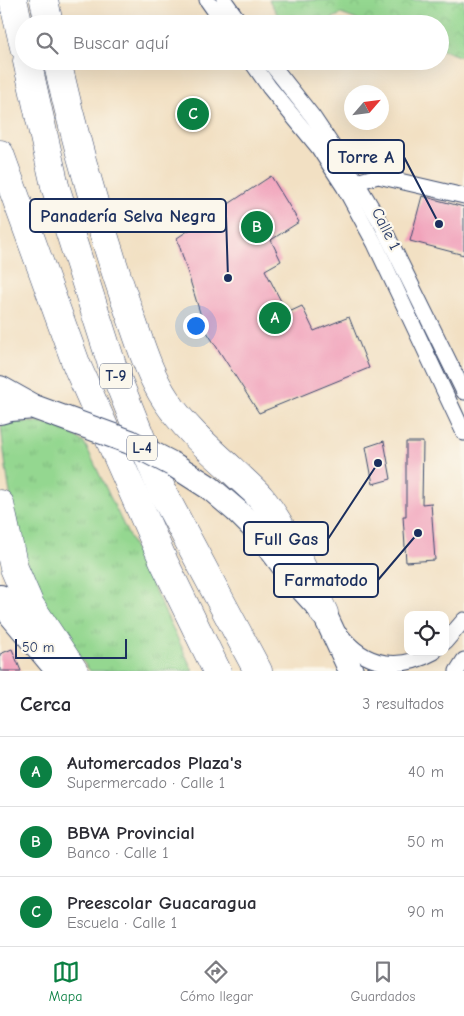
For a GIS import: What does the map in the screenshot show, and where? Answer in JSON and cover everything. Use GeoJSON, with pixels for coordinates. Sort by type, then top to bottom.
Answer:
{"type":"FeatureCollection","features":[{"type":"Feature","properties":{"kind":"highway"},"geometry":{"type":"LineString","coordinates":[[13,0],[17,15]]}},
{"type":"Feature","properties":{"kind":"highway"},"geometry":{"type":"LineString","coordinates":[[44,0],[47,15]]}},
{"type":"Feature","properties":{"kind":"highway","name":"T-9"},"geometry":{"type":"LineString","coordinates":[[29,70],[55,186],[113,368],[163,493],[258,671]]}},
{"type":"Feature","properties":{"kind":"highway"},"geometry":{"type":"LineString","coordinates":[[59,70],[74,137],[91,197],[153,376],[164,398],[180,420],[259,496],[273,514],[324,613]]}},
{"type":"Feature","properties":{"kind":"highway","name":"T-9"},"geometry":{"type":"LineString","coordinates":[[0,154],[77,366],[164,562],[217,671]]}},
{"type":"Feature","properties":{"kind":"highway"},"geometry":{"type":"LineString","coordinates":[[0,504],[14,568],[30,605],[74,671]]}},
{"type":"Feature","properties":{"kind":"main road","name":"L-4"},"geometry":{"type":"LineString","coordinates":[[0,388],[34,407],[130,442],[174,465],[202,484],[238,512],[259,533],[294,580],[324,613]]}},
{"type":"Feature","properties":{"kind":"main road"},"geometry":{"type":"LineString","coordinates":[[0,412],[34,407]]}},
{"type":"Feature","properties":{"kind":"main road"},"geometry":{"type":"LineString","coordinates":[[0,597],[11,615],[58,671]]}},
{"type":"Feature","properties":{"kind":"main road"},"geometry":{"type":"LineString","coordinates":[[324,613],[351,671]]}},
{"type":"Feature","properties":{"kind":"street"},"geometry":{"type":"LineString","coordinates":[[212,1],[219,15]]}},
{"type":"Feature","properties":{"kind":"street"},"geometry":{"type":"LineString","coordinates":[[212,1],[230,15]]}},
{"type":"Feature","properties":{"kind":"street","name":"Calle 1"},"geometry":{"type":"LineString","coordinates":[[257,70],[269,87],[323,142]]}},
{"type":"Feature","properties":{"kind":"street","name":"Calle 1"},"geometry":{"type":"LineString","coordinates":[[275,70],[350,184],[386,233],[464,392]]}},
{"type":"Feature","properties":{"kind":"street"},"geometry":{"type":"LineString","coordinates":[[350,184],[378,176],[464,196]]}},
{"type":"Feature","properties":{"kind":"street","name":"Calle 1"},"geometry":{"type":"LineString","coordinates":[[350,184],[375,244],[464,431]]}},
{"type":"Feature","properties":{"kind":"street"},"geometry":{"type":"LineString","coordinates":[[324,613],[348,644],[377,665],[412,666],[428,656]]}},
{"type":"Feature","properties":{"kind":"street"},"geometry":{"type":"LineString","coordinates":[[449,637],[464,620]]}},
{"type":"Feature","properties":{"kind":"street"},"geometry":{"type":"LineString","coordinates":[[457,671],[464,660]]}},
{"type":"Feature","properties":{"kind":"green space"},"geometry":{"type":"Polygon","coordinates":[[[269,0],[464,0],[464,58],[449,52],[449,15],[278,15],[269,0]]]}},
{"type":"Feature","properties":{"kind":"green space"},"geometry":{"type":"Polygon","coordinates":[[[17,422],[54,426],[85,444],[193,671],[90,671],[62,634],[37,589],[15,521],[1,426],[17,422]]]}},
{"type":"Feature","properties":{"kind":"building"},"geometry":{"type":"Polygon","coordinates":[[[271,176],[299,222],[271,240],[281,261],[265,270],[287,313],[302,306],[314,331],[349,317],[369,368],[259,413],[205,329],[177,238],[271,176]]]}},
{"type":"Feature","properties":{"kind":"building"},"geometry":{"type":"Polygon","coordinates":[[[422,196],[464,207],[464,255],[410,241],[422,196]]]}},
{"type":"Feature","properties":{"kind":"building"},"geometry":{"type":"Polygon","coordinates":[[[384,441],[391,479],[373,484],[366,447],[384,441]]]}},
{"type":"Feature","properties":{"kind":"building"},"geometry":{"type":"Polygon","coordinates":[[[406,442],[423,442],[422,504],[431,503],[435,560],[406,562],[403,516],[406,516],[406,442]]]}},
{"type":"Feature","properties":{"kind":"building"},"geometry":{"type":"Polygon","coordinates":[[[12,649],[21,671],[0,671],[0,654],[12,649]]]}},
{"type":"Feature","properties":{"kind":"place","name":"Preescolar Guacaragua"},"geometry":{"type":"Point","coordinates":[193,114]}},
{"type":"Feature","properties":{"kind":"place","name":"Torre A"},"geometry":{"type":"Point","coordinates":[439,224]}},
{"type":"Feature","properties":{"kind":"place","name":"BBVA Provincial"},"geometry":{"type":"Point","coordinates":[257,227]}},
{"type":"Feature","properties":{"kind":"place","name":"Panadería Selva Negra"},"geometry":{"type":"Point","coordinates":[228,278]}},
{"type":"Feature","properties":{"kind":"place","name":"Automercados Plaza's"},"geometry":{"type":"Point","coordinates":[275,318]}},
{"type":"Feature","properties":{"kind":"place","name":"Full Gas"},"geometry":{"type":"Point","coordinates":[378,463]}},
{"type":"Feature","properties":{"kind":"place","name":"Farmatodo"},"geometry":{"type":"Point","coordinates":[418,533]}}]}
